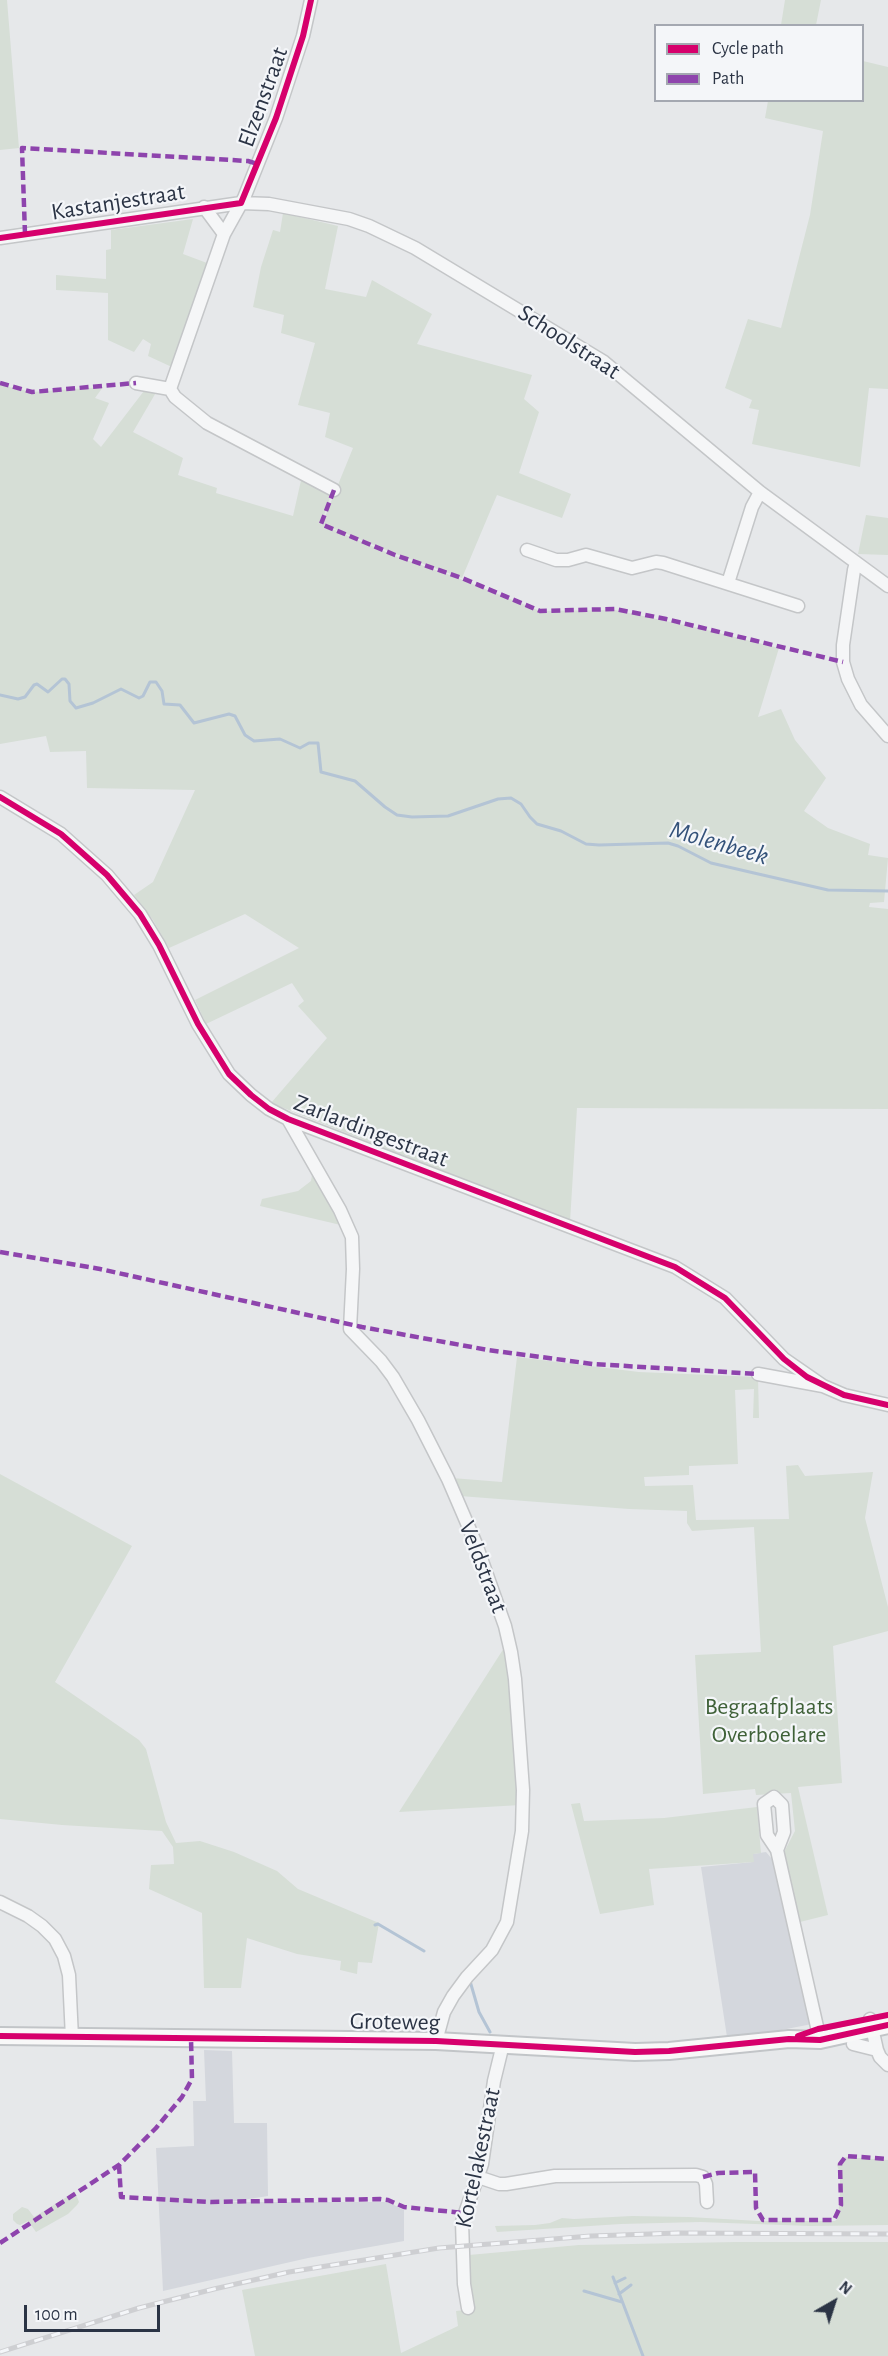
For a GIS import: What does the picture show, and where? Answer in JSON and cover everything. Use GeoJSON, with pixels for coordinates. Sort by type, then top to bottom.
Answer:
{"type":"FeatureCollection","features":[{"type":"Feature","properties":{"kind":"main road","name":"Groteweg"},"geometry":{"type":"LineString","coordinates":[[0,2036],[436,2041],[635,2052],[669,2051],[819,2035],[877,2025],[888,2014]]}},
{"type":"Feature","properties":{"kind":"street","name":"Elzenstraat"},"geometry":{"type":"LineString","coordinates":[[170,388],[224,234],[241,203],[276,118],[303,36],[311,0]]}},
{"type":"Feature","properties":{"kind":"street","name":"Kastanjestraat"},"geometry":{"type":"LineString","coordinates":[[0,238],[241,203]]}},
{"type":"Feature","properties":{"kind":"street","name":"Schoolstraat"},"geometry":{"type":"LineString","coordinates":[[241,203],[269,204],[349,219],[415,248],[604,362],[760,492],[888,586]]}},
{"type":"Feature","properties":{"kind":"street"},"geometry":{"type":"LineString","coordinates":[[204,207],[224,234]]}},
{"type":"Feature","properties":{"kind":"street"},"geometry":{"type":"LineString","coordinates":[[136,383],[170,388],[175,397],[207,423],[334,490]]}},
{"type":"Feature","properties":{"kind":"street"},"geometry":{"type":"LineString","coordinates":[[728,583],[752,507],[760,492]]}},
{"type":"Feature","properties":{"kind":"street"},"geometry":{"type":"LineString","coordinates":[[527,550],[556,560],[568,560],[586,555],[632,568],[656,562],[663,563],[798,606]]}},
{"type":"Feature","properties":{"kind":"street"},"geometry":{"type":"LineString","coordinates":[[856,563],[843,645],[843,662],[848,679],[861,705],[888,736]]}},
{"type":"Feature","properties":{"kind":"street","name":"Zarlardingestraat"},"geometry":{"type":"LineString","coordinates":[[0,797],[61,834],[107,875],[140,914],[159,945],[198,1024],[229,1074],[251,1095],[288,1119],[675,1267],[725,1298],[784,1359],[823,1386]]}},
{"type":"Feature","properties":{"kind":"street","name":"Veldstraat"},"geometry":{"type":"LineString","coordinates":[[288,1119],[340,1210],[351,1237],[353,1269],[350,1329],[381,1361],[398,1385],[448,1479],[497,1600],[512,1661],[522,1779],[522,1831],[507,1922],[492,1950],[453,1996],[444,2013],[436,2041]]}},
{"type":"Feature","properties":{"kind":"street"},"geometry":{"type":"LineString","coordinates":[[758,1374],[823,1386],[844,1395],[888,1405]]}},
{"type":"Feature","properties":{"kind":"street"},"geometry":{"type":"LineString","coordinates":[[777,1850],[819,2035]]}},
{"type":"Feature","properties":{"kind":"street"},"geometry":{"type":"LineString","coordinates":[[0,1902],[42,1926],[55,1939],[64,1956],[69,1975],[72,2038]]}},
{"type":"Feature","properties":{"kind":"street"},"geometry":{"type":"LineString","coordinates":[[877,2025],[877,2050],[888,2065]]}},
{"type":"Feature","properties":{"kind":"street","name":"Kortelakestraat"},"geometry":{"type":"LineString","coordinates":[[468,2308],[464,2284],[462,2222],[482,2164],[494,2081],[503,2044]]}},
{"type":"Feature","properties":{"kind":"street"},"geometry":{"type":"LineString","coordinates":[[853,2044],[877,2050]]}},
{"type":"Feature","properties":{"kind":"street"},"geometry":{"type":"LineString","coordinates":[[478,2177],[499,2184],[555,2176],[696,2175],[703,2177],[706,2184],[706,2202]]}},
{"type":"Feature","properties":{"kind":"shaded area"},"geometry":{"type":"Polygon","coordinates":[[[766,1852],[778,1866],[812,2024],[761,2034],[727,2037],[701,1867],[753,1862],[753,1854],[766,1852]]]}},
{"type":"Feature","properties":{"kind":"shaded area"},"geometry":{"type":"Polygon","coordinates":[[[204,2050],[232,2051],[234,2123],[267,2123],[268,2196],[230,2202],[388,2202],[404,2210],[404,2241],[308,2258],[163,2291],[156,2148],[194,2146],[193,2101],[206,2101],[204,2050]]]}},
{"type":"Feature","properties":{"kind":"green space"},"geometry":{"type":"Polygon","coordinates":[[[0,0],[7,0],[19,148],[0,150],[0,0]]]}},
{"type":"Feature","properties":{"kind":"green space"},"geometry":{"type":"Polygon","coordinates":[[[785,0],[821,0],[816,24],[781,24],[785,0]]]}},
{"type":"Feature","properties":{"kind":"green space"},"geometry":{"type":"Polygon","coordinates":[[[864,61],[888,67],[888,389],[869,388],[860,467],[752,444],[759,410],[749,408],[752,400],[725,388],[748,319],[781,328],[810,215],[823,131],[765,118],[768,102],[864,102],[864,61]]]}},
{"type":"Feature","properties":{"kind":"green space"},"geometry":{"type":"Polygon","coordinates":[[[283,213],[338,226],[325,289],[366,297],[372,280],[432,314],[417,344],[532,375],[524,399],[539,412],[519,473],[571,494],[562,518],[497,495],[462,578],[322,524],[353,448],[325,437],[330,413],[298,405],[315,343],[281,333],[284,315],[253,307],[261,267],[273,230],[280,232],[283,213]]]}},
{"type":"Feature","properties":{"kind":"green space"},"geometry":{"type":"Polygon","coordinates":[[[193,219],[183,254],[207,263],[174,368],[148,356],[151,344],[143,339],[134,352],[108,340],[108,293],[56,290],[56,275],[106,279],[106,250],[111,249],[111,230],[193,219]]]}},
{"type":"Feature","properties":{"kind":"green space"},"geometry":{"type":"Polygon","coordinates":[[[0,385],[32,392],[103,387],[95,398],[109,403],[93,439],[101,447],[147,387],[158,389],[133,432],[183,458],[178,475],[217,488],[216,493],[293,516],[302,476],[332,492],[321,524],[395,556],[453,576],[540,611],[615,610],[779,648],[758,717],[781,709],[795,740],[826,778],[804,811],[828,828],[870,844],[868,855],[888,858],[884,902],[870,903],[869,907],[888,909],[888,1109],[577,1108],[570,1222],[271,1103],[327,1038],[298,1006],[304,1001],[292,983],[206,1024],[195,1000],[299,948],[245,914],[169,948],[153,920],[134,895],[153,882],[195,790],[87,788],[86,751],[50,752],[46,736],[0,744],[0,385]]]}},
{"type":"Feature","properties":{"kind":"green space"},"geometry":{"type":"Polygon","coordinates":[[[866,515],[888,518],[888,555],[858,554],[866,515]]]}},
{"type":"Feature","properties":{"kind":"green space"},"geometry":{"type":"Polygon","coordinates":[[[313,1168],[345,1226],[260,1206],[262,1199],[298,1191],[311,1181],[313,1168]]]}},
{"type":"Feature","properties":{"kind":"green space","name":"Begraafplaats Overboelare"},"geometry":{"type":"Polygon","coordinates":[[[517,1357],[639,1372],[758,1377],[759,1418],[753,1418],[754,1389],[735,1390],[738,1464],[689,1466],[689,1475],[644,1477],[645,1486],[693,1485],[696,1520],[789,1519],[786,1466],[798,1465],[805,1476],[873,1472],[865,1518],[888,1607],[888,1631],[833,1646],[842,1783],[798,1787],[828,1915],[800,1922],[783,1854],[795,1831],[791,1793],[756,1795],[755,1789],[703,1794],[695,1655],[761,1652],[754,1527],[692,1531],[687,1523],[687,1511],[629,1509],[460,1496],[452,1478],[502,1482],[517,1357]]]}},
{"type":"Feature","properties":{"kind":"green space"},"geometry":{"type":"Polygon","coordinates":[[[0,1474],[132,1546],[55,1682],[139,1740],[146,1749],[166,1822],[176,1843],[200,1841],[234,1852],[277,1871],[298,1889],[379,1923],[372,1963],[358,1962],[357,1974],[340,1970],[341,1961],[297,1954],[247,1938],[241,1988],[204,1988],[202,1913],[149,1889],[151,1865],[174,1864],[173,1847],[162,1831],[0,1819],[0,1474]]]}},
{"type":"Feature","properties":{"kind":"green space"},"geometry":{"type":"Polygon","coordinates":[[[500,1628],[504,1628],[521,1805],[399,1812],[504,1648],[500,1628]]]}},
{"type":"Feature","properties":{"kind":"green space"},"geometry":{"type":"Polygon","coordinates":[[[580,1803],[584,1821],[664,1818],[757,1807],[761,1853],[753,1854],[754,1862],[649,1869],[654,1905],[600,1914],[571,1804],[580,1803]]]}},
{"type":"Feature","properties":{"kind":"green space"},"geometry":{"type":"Polygon","coordinates":[[[844,2157],[888,2160],[888,2225],[810,2226],[700,2222],[621,2224],[497,2232],[495,2226],[535,2225],[550,2223],[562,2218],[632,2216],[759,2221],[835,2221],[838,2218],[840,2194],[840,2174],[837,2165],[844,2157]]]}},
{"type":"Feature","properties":{"kind":"green space"},"geometry":{"type":"Polygon","coordinates":[[[75,2192],[79,2202],[77,2205],[68,2214],[36,2232],[28,2221],[20,2225],[13,2220],[13,2214],[22,2207],[28,2209],[34,2217],[75,2192]]]}},
{"type":"Feature","properties":{"kind":"green space"},"geometry":{"type":"Polygon","coordinates":[[[888,2242],[888,2356],[255,2356],[242,2290],[386,2264],[401,2353],[458,2326],[456,2311],[475,2309],[471,2295],[469,2255],[579,2245],[888,2242]]]}},
{"type":"Feature","properties":{"kind":"waterway","name":"Molenbeek"},"geometry":{"type":"LineString","coordinates":[[0,695],[18,699],[25,697],[37,684],[48,692],[62,679],[65,679],[69,684],[70,701],[76,708],[93,703],[121,689],[139,698],[143,696],[150,682],[156,682],[162,691],[164,704],[180,705],[194,723],[229,714],[235,716],[245,735],[254,741],[280,739],[300,748],[309,743],[318,743],[321,772],[355,781],[397,815],[448,816],[498,799],[511,798],[521,804],[537,824],[561,831],[586,844],[668,843],[711,863],[828,890],[888,891]]}},
{"type":"Feature","properties":{"kind":"waterway"},"geometry":{"type":"LineString","coordinates":[[375,1925],[378,1924],[424,1951]]}},
{"type":"Feature","properties":{"kind":"waterway"},"geometry":{"type":"LineString","coordinates":[[470,1981],[479,2012],[490,2032]]}},
{"type":"Feature","properties":{"kind":"waterway"},"geometry":{"type":"LineString","coordinates":[[613,2277],[643,2356]]}},
{"type":"Feature","properties":{"kind":"waterway"},"geometry":{"type":"LineString","coordinates":[[615,2283],[625,2278]]}},
{"type":"Feature","properties":{"kind":"waterway"},"geometry":{"type":"LineString","coordinates":[[619,2294],[631,2285]]}},
{"type":"Feature","properties":{"kind":"waterway"},"geometry":{"type":"LineString","coordinates":[[584,2291],[622,2302]]}},
{"type":"Feature","properties":{"kind":"railway"},"geometry":{"type":"LineString","coordinates":[[0,2352],[139,2308],[214,2289],[289,2272],[439,2248],[591,2236],[679,2233],[888,2234]]}},
{"type":"Feature","properties":{"kind":"marked path"},"geometry":{"type":"LineString","coordinates":[[25,234],[22,148],[248,161],[258,164]]}},
{"type":"Feature","properties":{"kind":"marked path"},"geometry":{"type":"LineString","coordinates":[[0,383],[32,392],[136,383]]}},
{"type":"Feature","properties":{"kind":"marked path"},"geometry":{"type":"LineString","coordinates":[[334,490],[321,524],[395,555],[462,578],[540,611],[615,609],[666,619],[843,662]]}},
{"type":"Feature","properties":{"kind":"marked path"},"geometry":{"type":"LineString","coordinates":[[0,1252],[100,1269],[362,1327],[488,1350],[593,1364],[758,1374]]}},
{"type":"Feature","properties":{"kind":"marked path"},"geometry":{"type":"LineString","coordinates":[[0,2243],[119,2165],[156,2128],[182,2097],[192,2079],[191,2039]]}},
{"type":"Feature","properties":{"kind":"marked path"},"geometry":{"type":"LineString","coordinates":[[703,2177],[718,2173],[755,2172],[756,2208],[763,2220],[834,2220],[841,2205],[840,2164],[846,2156],[888,2159]]}},
{"type":"Feature","properties":{"kind":"marked path"},"geometry":{"type":"LineString","coordinates":[[119,2165],[121,2197],[211,2202],[380,2199],[404,2207],[464,2213]]}},
{"type":"Feature","properties":{"kind":"cycle path"},"geometry":{"type":"LineString","coordinates":[[0,238],[241,203],[276,118],[303,36],[311,0]]}},
{"type":"Feature","properties":{"kind":"cycle path"},"geometry":{"type":"LineString","coordinates":[[0,797],[61,834],[107,875],[140,914],[159,945],[198,1024],[229,1074],[269,1109],[288,1119],[675,1267],[725,1298],[784,1359],[807,1377],[844,1395],[888,1405]]}},
{"type":"Feature","properties":{"kind":"cycle path"},"geometry":{"type":"LineString","coordinates":[[798,2036],[818,2029],[888,2015]]}},
{"type":"Feature","properties":{"kind":"cycle path"},"geometry":{"type":"LineString","coordinates":[[0,2036],[436,2041],[635,2052],[669,2051],[789,2039],[820,2040],[888,2025]]}}]}
